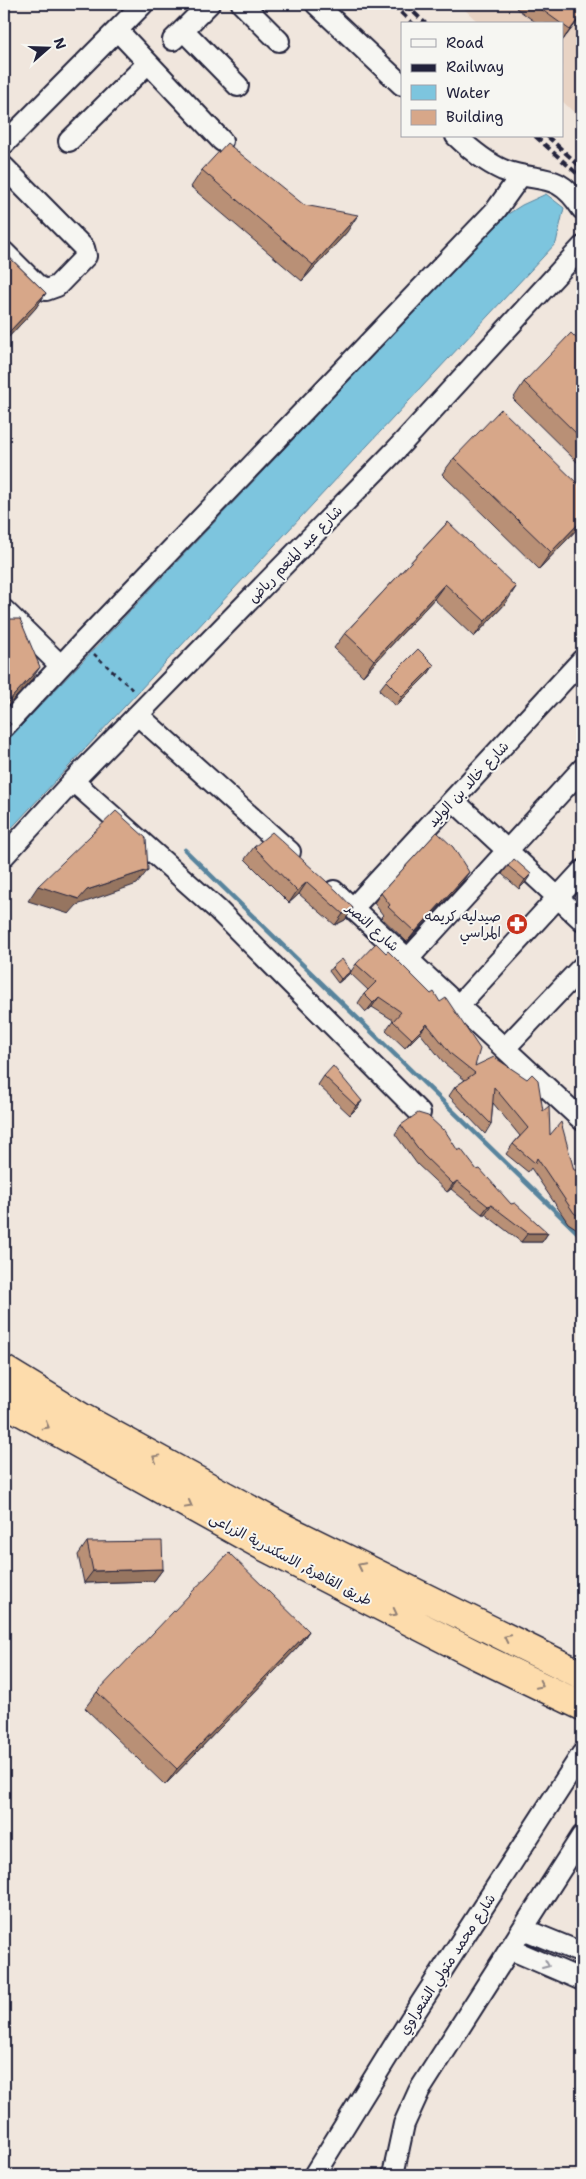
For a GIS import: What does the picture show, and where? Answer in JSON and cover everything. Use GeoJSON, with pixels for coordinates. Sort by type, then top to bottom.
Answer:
{"type":"FeatureCollection","features":[{"type":"Feature","properties":{"kind":"highway"},"geometry":{"type":"LineString","coordinates":[[4,1350],[41,1375],[62,1394],[81,1417]]}},
{"type":"Feature","properties":{"kind":"highway","name":"طريق القاهرة, الاسكندرية الزراعى"},"geometry":{"type":"LineString","coordinates":[[4,1370],[81,1417],[282,1527],[582,1675]]}},
{"type":"Feature","properties":{"kind":"highway","name":"طريق القاهرة, الاسكندرية الزراعى"},"geometry":{"type":"LineString","coordinates":[[4,1402],[263,1546],[476,1655],[582,1706]]}},
{"type":"Feature","properties":{"kind":"street"},"geometry":{"type":"LineString","coordinates":[[4,144],[143,4]]}},
{"type":"Feature","properties":{"kind":"street"},"geometry":{"type":"LineString","coordinates":[[209,4],[178,35],[238,86]]}},
{"type":"Feature","properties":{"kind":"street"},"geometry":{"type":"LineString","coordinates":[[242,4],[279,41]]}},
{"type":"Feature","properties":{"kind":"street"},"geometry":{"type":"LineString","coordinates":[[316,4],[401,84]]}},
{"type":"Feature","properties":{"kind":"street"},"geometry":{"type":"LineString","coordinates":[[117,30],[222,141]]}},
{"type":"Feature","properties":{"kind":"street"},"geometry":{"type":"LineString","coordinates":[[69,141],[148,63]]}},
{"type":"Feature","properties":{"kind":"street"},"geometry":{"type":"LineString","coordinates":[[458,138],[488,162],[521,175],[551,180],[562,186],[572,194],[582,209]]}},
{"type":"Feature","properties":{"kind":"street"},"geometry":{"type":"LineString","coordinates":[[4,167],[86,252],[84,259],[57,286],[46,290],[38,286],[4,252]]}},
{"type":"Feature","properties":{"kind":"street"},"geometry":{"type":"LineString","coordinates":[[4,727],[496,210],[521,175]]}},
{"type":"Feature","properties":{"kind":"street","name":"شارع عبد المنعم رياض"},"geometry":{"type":"LineString","coordinates":[[4,856],[73,781],[144,711],[394,452],[582,247]]}},
{"type":"Feature","properties":{"kind":"street"},"geometry":{"type":"LineString","coordinates":[[4,610],[60,666]]}},
{"type":"Feature","properties":{"kind":"street","name":"شارع خالد بن الوليد"},"geometry":{"type":"LineString","coordinates":[[353,908],[582,660]]}},
{"type":"Feature","properties":{"kind":"street"},"geometry":{"type":"LineString","coordinates":[[144,711],[301,862]]}},
{"type":"Feature","properties":{"kind":"street"},"geometry":{"type":"LineString","coordinates":[[408,959],[582,769]]}},
{"type":"Feature","properties":{"kind":"street"},"geometry":{"type":"LineString","coordinates":[[73,781],[218,910],[420,1113]]}},
{"type":"Feature","properties":{"kind":"street"},"geometry":{"type":"LineString","coordinates":[[453,800],[582,920]]}},
{"type":"Feature","properties":{"kind":"street"},"geometry":{"type":"LineString","coordinates":[[459,1005],[582,872]]}},
{"type":"Feature","properties":{"kind":"street","name":"شارع النصر"},"geometry":{"type":"LineString","coordinates":[[323,881],[582,1120]]}},
{"type":"Feature","properties":{"kind":"street"},"geometry":{"type":"LineString","coordinates":[[505,1048],[582,967]]}},
{"type":"Feature","properties":{"kind":"street","name":"شارع محمد متولي الشعراوي"},"geometry":{"type":"LineString","coordinates":[[314,2175],[410,2020],[582,1754]]}},
{"type":"Feature","properties":{"kind":"street"},"geometry":{"type":"LineString","coordinates":[[393,2175],[399,2141],[411,2107],[582,1836]]}},
{"type":"Feature","properties":{"kind":"street"},"geometry":{"type":"LineString","coordinates":[[523,1929],[582,1954]]}},
{"type":"Feature","properties":{"kind":"street"},"geometry":{"type":"LineString","coordinates":[[510,1949],[582,1980]]}},
{"type":"Feature","properties":{"kind":"path"},"geometry":{"type":"LineString","coordinates":[[82,643],[144,711]]}},
{"type":"Feature","properties":{"kind":"shaded area"},"geometry":{"type":"Polygon","coordinates":[[[459,4],[582,4],[582,120],[564,103],[564,22],[478,22],[459,4]]]}},
{"type":"Feature","properties":{"kind":"water"},"geometry":{"type":"Polygon","coordinates":[[[546,194],[564,208],[556,243],[4,836],[4,744],[505,216],[522,205],[546,194]]]}},
{"type":"Feature","properties":{"kind":"building"},"geometry":{"type":"Polygon","coordinates":[[[534,4],[582,4],[582,14],[570,30],[564,26],[564,22],[559,22],[534,4]]]}},
{"type":"Feature","properties":{"kind":"building"},"geometry":{"type":"Polygon","coordinates":[[[227,143],[304,205],[358,215],[313,265],[202,170],[227,143]]]}},
{"type":"Feature","properties":{"kind":"building"},"geometry":{"type":"Polygon","coordinates":[[[4,252],[46,293],[9,332],[4,327],[4,252]]]}},
{"type":"Feature","properties":{"kind":"building"},"geometry":{"type":"Polygon","coordinates":[[[571,333],[582,344],[582,439],[524,382],[571,333]]]}},
{"type":"Feature","properties":{"kind":"building"},"geometry":{"type":"Polygon","coordinates":[[[501,409],[582,488],[582,520],[551,552],[454,458],[501,409]]]}},
{"type":"Feature","properties":{"kind":"building"},"geometry":{"type":"Polygon","coordinates":[[[448,522],[516,587],[485,621],[445,584],[374,660],[345,633],[448,522]]]}},
{"type":"Feature","properties":{"kind":"building"},"geometry":{"type":"Polygon","coordinates":[[[4,619],[20,619],[40,667],[5,705],[4,712],[4,619]]]}},
{"type":"Feature","properties":{"kind":"building"},"geometry":{"type":"Polygon","coordinates":[[[418,649],[434,665],[402,697],[386,681],[418,649]]]}},
{"type":"Feature","properties":{"kind":"building"},"geometry":{"type":"Polygon","coordinates":[[[4,717],[11,724],[4,732],[4,717]]]}},
{"type":"Feature","properties":{"kind":"building"},"geometry":{"type":"Polygon","coordinates":[[[116,811],[146,838],[148,870],[87,890],[79,899],[38,886],[116,811]]]}},
{"type":"Feature","properties":{"kind":"building"},"geometry":{"type":"Polygon","coordinates":[[[272,832],[353,908],[343,914],[307,882],[297,891],[254,847],[272,832]]]}},
{"type":"Feature","properties":{"kind":"building"},"geometry":{"type":"Polygon","coordinates":[[[437,832],[453,847],[469,872],[415,932],[388,907],[390,905],[381,893],[437,832]]]}},
{"type":"Feature","properties":{"kind":"building"},"geometry":{"type":"Polygon","coordinates":[[[514,859],[531,874],[525,880],[508,866],[514,859]]]}},
{"type":"Feature","properties":{"kind":"building"},"geometry":{"type":"Polygon","coordinates":[[[376,943],[386,953],[388,951],[431,994],[434,992],[440,1002],[446,998],[480,1049],[475,1066],[494,1057],[527,1079],[532,1074],[538,1080],[543,1111],[549,1106],[550,1135],[561,1122],[574,1170],[579,1170],[582,1181],[582,1218],[574,1213],[537,1158],[535,1163],[513,1144],[528,1128],[494,1087],[491,1124],[455,1087],[475,1073],[451,1054],[427,1024],[412,1039],[393,1021],[401,1012],[379,997],[373,1003],[364,994],[376,982],[356,964],[376,943]]]}},
{"type":"Feature","properties":{"kind":"building"},"geometry":{"type":"Polygon","coordinates":[[[342,959],[351,971],[341,979],[332,967],[342,959]]]}},
{"type":"Feature","properties":{"kind":"building"},"geometry":{"type":"Polygon","coordinates":[[[333,1066],[362,1101],[356,1106],[324,1076],[333,1066]]]}},
{"type":"Feature","properties":{"kind":"building"},"geometry":{"type":"Polygon","coordinates":[[[418,1113],[428,1116],[444,1129],[458,1151],[461,1149],[477,1170],[480,1169],[511,1204],[515,1203],[548,1233],[528,1233],[491,1205],[488,1206],[457,1181],[453,1184],[423,1155],[401,1125],[418,1113]]]}},
{"type":"Feature","properties":{"kind":"building"},"geometry":{"type":"Polygon","coordinates":[[[162,1541],[163,1569],[93,1571],[87,1542],[162,1541]]]}},
{"type":"Feature","properties":{"kind":"building"},"geometry":{"type":"Polygon","coordinates":[[[229,1553],[309,1631],[177,1769],[97,1692],[229,1553]]]}},
{"type":"Feature","properties":{"kind":"waterway"},"geometry":{"type":"LineString","coordinates":[[185,850],[582,1237]]}},
{"type":"Feature","properties":{"kind":"railway"},"geometry":{"type":"LineString","coordinates":[[392,4],[411,22]]}},
{"type":"Feature","properties":{"kind":"railway"},"geometry":{"type":"LineString","coordinates":[[405,4],[424,22]]}},
{"type":"Feature","properties":{"kind":"railway"},"geometry":{"type":"LineString","coordinates":[[537,138],[582,178]]}},
{"type":"Feature","properties":{"kind":"railway"},"geometry":{"type":"LineString","coordinates":[[549,138],[582,168]]}},
{"type":"Feature","properties":{"kind":"place","name":"صيدليه كريمه المراسي"},"geometry":{"type":"Point","coordinates":[517,924]}}]}
